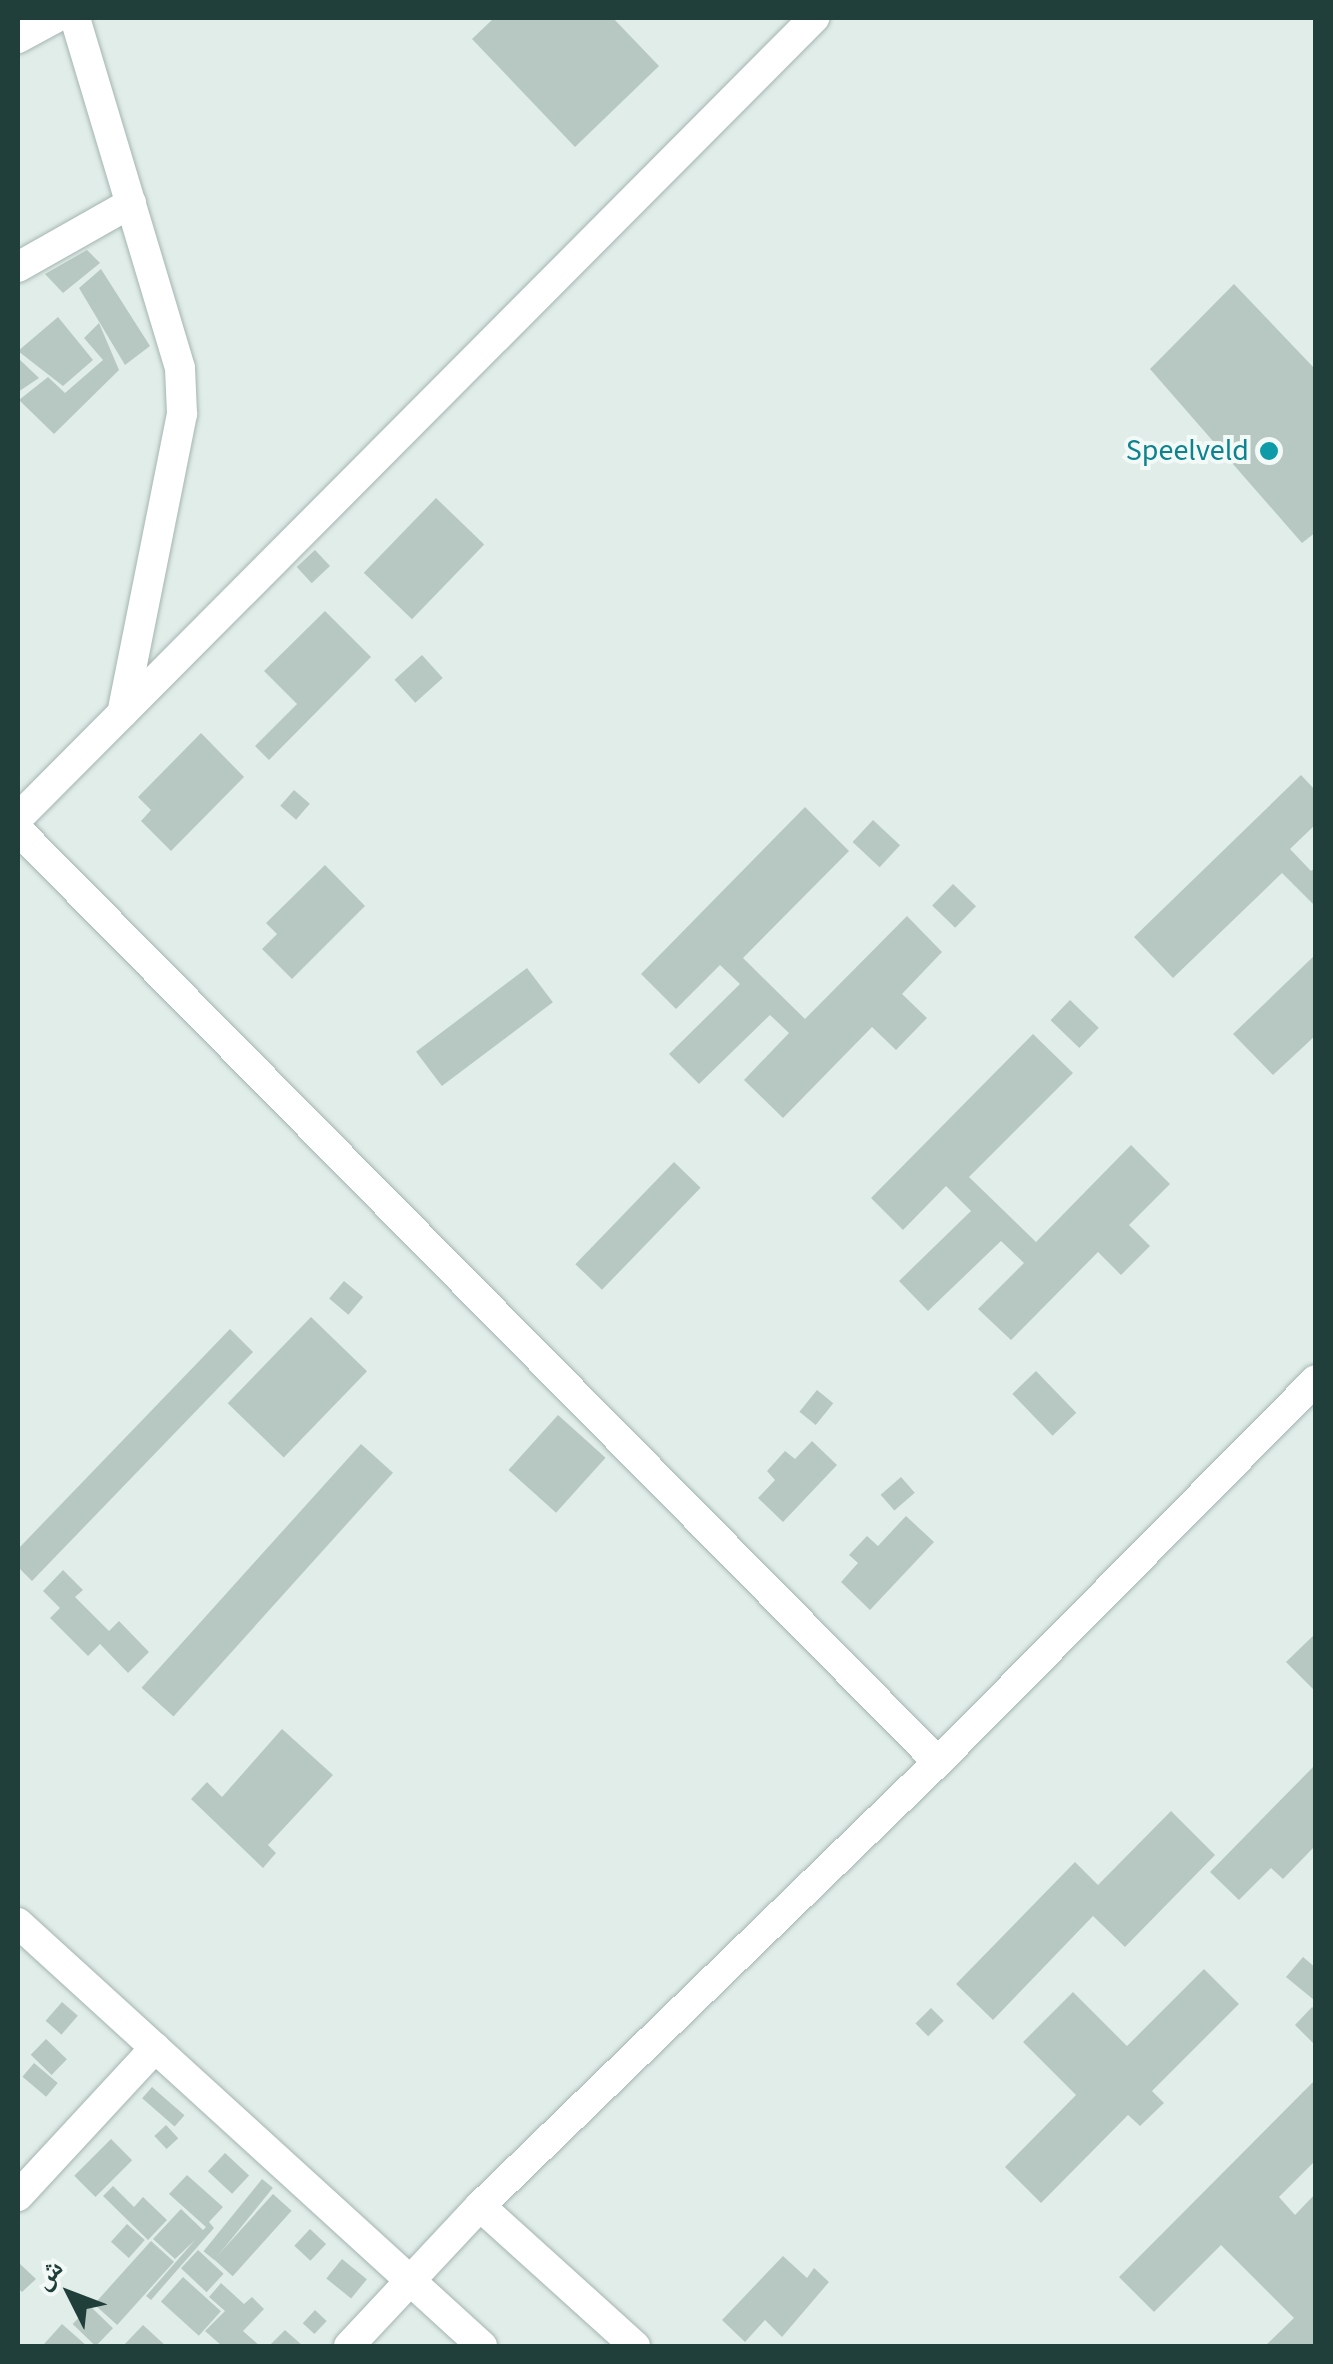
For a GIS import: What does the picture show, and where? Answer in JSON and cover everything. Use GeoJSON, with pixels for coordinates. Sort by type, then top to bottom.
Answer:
{"type":"FeatureCollection","features":[{"type":"Feature","properties":{"kind":"street"},"geometry":{"type":"LineString","coordinates":[[18,38],[55,18]]}},
{"type":"Feature","properties":{"kind":"street"},"geometry":{"type":"LineString","coordinates":[[75,18],[180,368],[182,414],[122,714]]}},
{"type":"Feature","properties":{"kind":"street"},"geometry":{"type":"LineString","coordinates":[[18,818],[814,18]]}},
{"type":"Feature","properties":{"kind":"street"},"geometry":{"type":"LineString","coordinates":[[18,267],[131,204]]}},
{"type":"Feature","properties":{"kind":"street"},"geometry":{"type":"LineString","coordinates":[[18,830],[938,1762]]}},
{"type":"Feature","properties":{"kind":"street"},"geometry":{"type":"LineString","coordinates":[[349,2346],[480,2206],[938,1762],[1316,1380]]}},
{"type":"Feature","properties":{"kind":"street"},"geometry":{"type":"LineString","coordinates":[[18,1923],[482,2346]]}},
{"type":"Feature","properties":{"kind":"street"},"geometry":{"type":"LineString","coordinates":[[18,2196],[154,2048]]}},
{"type":"Feature","properties":{"kind":"street"},"geometry":{"type":"LineString","coordinates":[[480,2206],[634,2346]]}},
{"type":"Feature","properties":{"kind":"building"},"geometry":{"type":"Polygon","coordinates":[[[494,18],[613,18],[659,66],[575,147],[472,39],[494,18]]]}},
{"type":"Feature","properties":{"kind":"building"},"geometry":{"type":"Polygon","coordinates":[[[87,250],[100,263],[63,293],[45,274],[87,250]]]}},
{"type":"Feature","properties":{"kind":"building"},"geometry":{"type":"Polygon","coordinates":[[[101,269],[150,346],[125,365],[79,288],[101,269]]]}},
{"type":"Feature","properties":{"kind":"building","name":"Speelveld"},"geometry":{"type":"Polygon","coordinates":[[[1234,284],[1316,370],[1316,532],[1302,543],[1150,369],[1234,284]]]}},
{"type":"Feature","properties":{"kind":"building"},"geometry":{"type":"Polygon","coordinates":[[[58,317],[93,360],[63,386],[18,351],[58,317]]]}},
{"type":"Feature","properties":{"kind":"building"},"geometry":{"type":"Polygon","coordinates":[[[99,323],[119,370],[54,434],[19,400],[48,377],[65,393],[103,360],[84,338],[99,323]]]}},
{"type":"Feature","properties":{"kind":"building"},"geometry":{"type":"Polygon","coordinates":[[[18,358],[39,378],[18,392],[18,358]]]}},
{"type":"Feature","properties":{"kind":"building"},"geometry":{"type":"Polygon","coordinates":[[[436,498],[484,545],[412,619],[364,573],[436,498]]]}},
{"type":"Feature","properties":{"kind":"building"},"geometry":{"type":"Polygon","coordinates":[[[315,550],[330,566],[312,583],[297,567],[315,550]]]}},
{"type":"Feature","properties":{"kind":"building"},"geometry":{"type":"Polygon","coordinates":[[[325,611],[371,657],[269,760],[255,746],[297,704],[264,671],[325,611]]]}},
{"type":"Feature","properties":{"kind":"building"},"geometry":{"type":"Polygon","coordinates":[[[422,655],[443,678],[415,703],[395,680],[422,655]]]}},
{"type":"Feature","properties":{"kind":"building"},"geometry":{"type":"Polygon","coordinates":[[[201,733],[244,777],[171,851],[141,821],[151,810],[138,797],[201,733]]]}},
{"type":"Feature","properties":{"kind":"building"},"geometry":{"type":"Polygon","coordinates":[[[1301,775],[1316,791],[1316,824],[1290,849],[1311,871],[1316,867],[1316,907],[1282,873],[1173,978],[1134,937],[1301,775]]]}},
{"type":"Feature","properties":{"kind":"building"},"geometry":{"type":"Polygon","coordinates":[[[294,790],[310,804],[296,820],[280,806],[294,790]]]}},
{"type":"Feature","properties":{"kind":"building"},"geometry":{"type":"Polygon","coordinates":[[[805,807],[849,851],[743,958],[805,1019],[907,916],[942,952],[902,994],[927,1018],[896,1050],[872,1027],[783,1118],[744,1080],[789,1033],[770,1015],[699,1084],[669,1054],[740,984],[720,965],[676,1009],[641,974],[805,807]]]}},
{"type":"Feature","properties":{"kind":"building"},"geometry":{"type":"Polygon","coordinates":[[[873,820],[900,845],[880,867],[853,842],[873,820]]]}},
{"type":"Feature","properties":{"kind":"building"},"geometry":{"type":"Polygon","coordinates":[[[325,865],[365,906],[292,979],[262,949],[277,934],[266,923],[325,865]]]}},
{"type":"Feature","properties":{"kind":"building"},"geometry":{"type":"Polygon","coordinates":[[[953,884],[976,906],[955,928],[932,906],[953,884]]]}},
{"type":"Feature","properties":{"kind":"building"},"geometry":{"type":"Polygon","coordinates":[[[1316,954],[1316,1035],[1273,1075],[1233,1034],[1316,954]]]}},
{"type":"Feature","properties":{"kind":"building"},"geometry":{"type":"Polygon","coordinates":[[[527,968],[553,1002],[442,1086],[416,1052],[527,968]]]}},
{"type":"Feature","properties":{"kind":"building"},"geometry":{"type":"Polygon","coordinates":[[[1070,1000],[1099,1028],[1079,1048],[1051,1020],[1070,1000]]]}},
{"type":"Feature","properties":{"kind":"building"},"geometry":{"type":"Polygon","coordinates":[[[1033,1034],[1073,1073],[969,1177],[1036,1242],[1131,1145],[1170,1184],[1129,1225],[1150,1246],[1121,1275],[1098,1252],[1011,1340],[978,1309],[1024,1263],[1001,1241],[928,1311],[899,1281],[971,1211],[946,1186],[903,1230],[871,1198],[1033,1034]]]}},
{"type":"Feature","properties":{"kind":"building"},"geometry":{"type":"Polygon","coordinates":[[[674,1162],[701,1188],[602,1290],[575,1264],[674,1162]]]}},
{"type":"Feature","properties":{"kind":"building"},"geometry":{"type":"Polygon","coordinates":[[[344,1281],[363,1297],[348,1315],[329,1299],[344,1281]]]}},
{"type":"Feature","properties":{"kind":"building"},"geometry":{"type":"Polygon","coordinates":[[[311,1317],[367,1371],[284,1458],[228,1403],[311,1317]]]}},
{"type":"Feature","properties":{"kind":"building"},"geometry":{"type":"Polygon","coordinates":[[[230,1329],[253,1352],[32,1581],[18,1567],[18,1549],[230,1329]]]}},
{"type":"Feature","properties":{"kind":"building"},"geometry":{"type":"Polygon","coordinates":[[[1036,1371],[1076,1413],[1053,1436],[1012,1394],[1036,1371]]]}},
{"type":"Feature","properties":{"kind":"building"},"geometry":{"type":"Polygon","coordinates":[[[817,1390],[833,1403],[816,1425],[799,1412],[817,1390]]]}},
{"type":"Feature","properties":{"kind":"building"},"geometry":{"type":"Polygon","coordinates":[[[558,1415],[606,1458],[556,1513],[508,1470],[558,1415]]]}},
{"type":"Feature","properties":{"kind":"building"},"geometry":{"type":"Polygon","coordinates":[[[812,1441],[837,1465],[783,1522],[758,1498],[775,1480],[767,1471],[785,1451],[795,1459],[812,1441]]]}},
{"type":"Feature","properties":{"kind":"building"},"geometry":{"type":"Polygon","coordinates":[[[361,1444],[393,1473],[173,1717],[142,1688],[361,1444]]]}},
{"type":"Feature","properties":{"kind":"building"},"geometry":{"type":"Polygon","coordinates":[[[901,1477],[915,1493],[894,1511],[881,1495],[901,1477]]]}},
{"type":"Feature","properties":{"kind":"building"},"geometry":{"type":"Polygon","coordinates":[[[906,1516],[934,1542],[870,1610],[841,1582],[858,1563],[849,1555],[867,1536],[878,1546],[906,1516]]]}},
{"type":"Feature","properties":{"kind":"building"},"geometry":{"type":"Polygon","coordinates":[[[63,1570],[83,1590],[75,1597],[109,1631],[119,1621],[149,1652],[128,1673],[100,1644],[88,1656],[50,1618],[60,1608],[43,1591],[63,1570]]]}},
{"type":"Feature","properties":{"kind":"building"},"geometry":{"type":"Polygon","coordinates":[[[1316,1633],[1316,1692],[1286,1662],[1316,1633]]]}},
{"type":"Feature","properties":{"kind":"building"},"geometry":{"type":"Polygon","coordinates":[[[282,1729],[333,1775],[268,1845],[276,1853],[263,1868],[191,1799],[207,1782],[222,1797],[282,1729]]]}},
{"type":"Feature","properties":{"kind":"building"},"geometry":{"type":"Polygon","coordinates":[[[1316,1764],[1316,1845],[1283,1879],[1271,1868],[1239,1900],[1210,1872],[1316,1764]]]}},
{"type":"Feature","properties":{"kind":"building"},"geometry":{"type":"Polygon","coordinates":[[[1171,1811],[1215,1855],[1125,1947],[1093,1916],[993,2020],[956,1984],[1075,1862],[1098,1885],[1171,1811]]]}},
{"type":"Feature","properties":{"kind":"building"},"geometry":{"type":"Polygon","coordinates":[[[1303,1957],[1316,1968],[1314,2000],[1286,1977],[1303,1957]]]}},
{"type":"Feature","properties":{"kind":"building"},"geometry":{"type":"Polygon","coordinates":[[[1204,1969],[1239,2004],[1152,2091],[1164,2103],[1140,2126],[1128,2115],[1041,2203],[1005,2167],[1076,2095],[1023,2042],[1073,1992],[1127,2046],[1204,1969]]]}},
{"type":"Feature","properties":{"kind":"building"},"geometry":{"type":"Polygon","coordinates":[[[62,2002],[78,2016],[61,2035],[46,2021],[62,2002]]]}},
{"type":"Feature","properties":{"kind":"building"},"geometry":{"type":"Polygon","coordinates":[[[1312,2007],[1316,2010],[1316,2046],[1295,2025],[1312,2007]]]}},
{"type":"Feature","properties":{"kind":"building"},"geometry":{"type":"Polygon","coordinates":[[[931,2008],[944,2021],[928,2036],[915,2024],[931,2008]]]}},
{"type":"Feature","properties":{"kind":"building"},"geometry":{"type":"Polygon","coordinates":[[[46,2039],[67,2059],[52,2075],[31,2055],[46,2039]]]}},
{"type":"Feature","properties":{"kind":"building"},"geometry":{"type":"Polygon","coordinates":[[[34,2063],[58,2083],[46,2097],[22,2077],[34,2063]]]}},
{"type":"Feature","properties":{"kind":"building"},"geometry":{"type":"Polygon","coordinates":[[[1316,2079],[1316,2160],[1279,2197],[1295,2215],[1316,2193],[1316,2346],[1265,2346],[1294,2318],[1221,2245],[1154,2312],[1119,2277],[1316,2079]]]}},
{"type":"Feature","properties":{"kind":"building"},"geometry":{"type":"Polygon","coordinates":[[[152,2087],[184,2115],[175,2127],[142,2098],[152,2087]]]}},
{"type":"Feature","properties":{"kind":"building"},"geometry":{"type":"Polygon","coordinates":[[[166,2125],[178,2138],[167,2149],[154,2136],[166,2125]]]}},
{"type":"Feature","properties":{"kind":"building"},"geometry":{"type":"Polygon","coordinates":[[[111,2139],[132,2160],[95,2197],[74,2176],[111,2139]]]}},
{"type":"Feature","properties":{"kind":"building"},"geometry":{"type":"Polygon","coordinates":[[[225,2153],[249,2176],[232,2194],[208,2171],[225,2153]]]}},
{"type":"Feature","properties":{"kind":"building"},"geometry":{"type":"Polygon","coordinates":[[[187,2175],[223,2207],[209,2222],[214,2228],[151,2300],[146,2296],[195,2240],[175,2259],[153,2239],[181,2209],[203,2230],[206,2227],[169,2194],[187,2175]]]}},
{"type":"Feature","properties":{"kind":"building"},"geometry":{"type":"Polygon","coordinates":[[[262,2179],[273,2188],[214,2260],[203,2251],[262,2179]]]}},
{"type":"Feature","properties":{"kind":"building"},"geometry":{"type":"Polygon","coordinates":[[[113,2186],[134,2207],[143,2197],[167,2220],[148,2240],[103,2196],[113,2186]]]}},
{"type":"Feature","properties":{"kind":"building"},"geometry":{"type":"Polygon","coordinates":[[[273,2194],[292,2211],[233,2276],[214,2259],[273,2194]]]}},
{"type":"Feature","properties":{"kind":"building"},"geometry":{"type":"Polygon","coordinates":[[[127,2224],[145,2240],[129,2258],[111,2242],[127,2224]]]}},
{"type":"Feature","properties":{"kind":"building"},"geometry":{"type":"Polygon","coordinates":[[[310,2229],[326,2244],[310,2261],[294,2246],[310,2229]]]}},
{"type":"Feature","properties":{"kind":"building"},"geometry":{"type":"Polygon","coordinates":[[[151,2241],[174,2262],[117,2325],[94,2304],[151,2241]]]}},
{"type":"Feature","properties":{"kind":"building"},"geometry":{"type":"Polygon","coordinates":[[[198,2250],[224,2274],[207,2292],[181,2268],[198,2250]]]}},
{"type":"Feature","properties":{"kind":"building"},"geometry":{"type":"Polygon","coordinates":[[[783,2256],[807,2278],[814,2268],[829,2282],[782,2337],[765,2320],[745,2342],[722,2320],[783,2256]]]}},
{"type":"Feature","properties":{"kind":"building"},"geometry":{"type":"Polygon","coordinates":[[[342,2259],[367,2279],[351,2299],[326,2278],[342,2259]]]}},
{"type":"Feature","properties":{"kind":"building"},"geometry":{"type":"Polygon","coordinates":[[[18,2262],[36,2279],[22,2292],[18,2288],[18,2262]]]}},
{"type":"Feature","properties":{"kind":"building"},"geometry":{"type":"Polygon","coordinates":[[[183,2277],[221,2311],[199,2336],[161,2302],[183,2277]]]}},
{"type":"Feature","properties":{"kind":"building"},"geometry":{"type":"Polygon","coordinates":[[[221,2283],[244,2304],[252,2297],[264,2309],[243,2331],[260,2346],[222,2346],[205,2331],[225,2311],[209,2297],[221,2283]]]}},
{"type":"Feature","properties":{"kind":"building"},"geometry":{"type":"Polygon","coordinates":[[[90,2306],[113,2328],[95,2346],[73,2324],[90,2306]]]}},
{"type":"Feature","properties":{"kind":"building"},"geometry":{"type":"Polygon","coordinates":[[[315,2310],[327,2321],[314,2334],[303,2323],[315,2310]]]}},
{"type":"Feature","properties":{"kind":"building"},"geometry":{"type":"Polygon","coordinates":[[[62,2324],[87,2346],[44,2344],[62,2324]]]}},
{"type":"Feature","properties":{"kind":"building"},"geometry":{"type":"Polygon","coordinates":[[[143,2325],[166,2346],[123,2346],[143,2325]]]}},
{"type":"Feature","properties":{"kind":"building"},"geometry":{"type":"Polygon","coordinates":[[[285,2330],[303,2346],[269,2346],[285,2330]]]}},
{"type":"Feature","properties":{"kind":"place","name":"Speelveld"},"geometry":{"type":"Point","coordinates":[1269,451]}}]}
